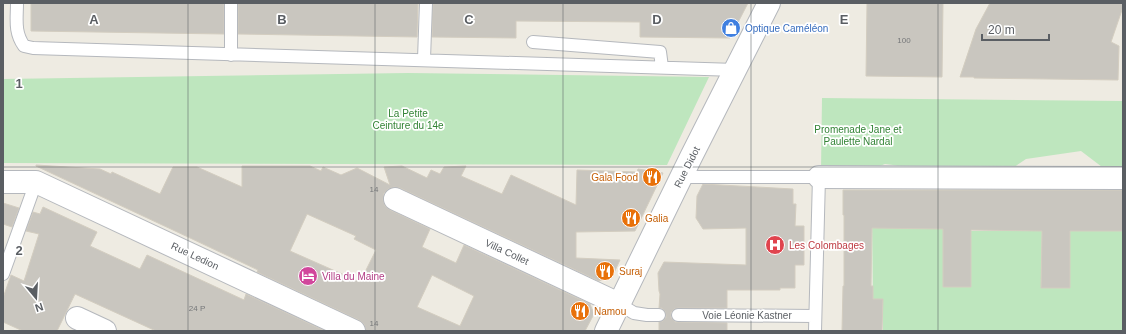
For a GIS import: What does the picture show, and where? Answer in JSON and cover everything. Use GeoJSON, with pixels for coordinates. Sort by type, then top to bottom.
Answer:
{"type":"FeatureCollection","features":[{"type":"Feature","properties":{"kind":"street","name":"Rue Didot"},"geometry":{"type":"LineString","coordinates":[[606,331],[769,3]]}},
{"type":"Feature","properties":{"kind":"street"},"geometry":{"type":"LineString","coordinates":[[819,177],[1123,178]]}},
{"type":"Feature","properties":{"kind":"street"},"geometry":{"type":"LineString","coordinates":[[3,182],[36,182]]}},
{"type":"Feature","properties":{"kind":"street","name":"Rue Ledion"},"geometry":{"type":"LineString","coordinates":[[36,182],[354,331]]}},
{"type":"Feature","properties":{"kind":"street","name":"Villa Collet"},"geometry":{"type":"LineString","coordinates":[[395,199],[619,304]]}},
{"type":"Feature","properties":{"kind":"street"},"geometry":{"type":"LineString","coordinates":[[77,318],[106,331]]}},
{"type":"Feature","properties":{"kind":"lane"},"geometry":{"type":"LineString","coordinates":[[17,3],[17,31],[20,40],[24,46],[33,48],[736,70]]}},
{"type":"Feature","properties":{"kind":"lane"},"geometry":{"type":"LineString","coordinates":[[231,3],[231,54]]}},
{"type":"Feature","properties":{"kind":"lane"},"geometry":{"type":"LineString","coordinates":[[424,60],[426,3]]}},
{"type":"Feature","properties":{"kind":"lane"},"geometry":{"type":"LineString","coordinates":[[533,42],[660,52],[662,67]]}},
{"type":"Feature","properties":{"kind":"lane"},"geometry":{"type":"LineString","coordinates":[[681,178],[819,177],[815,331]]}},
{"type":"Feature","properties":{"kind":"lane"},"geometry":{"type":"LineString","coordinates":[[3,274],[36,182]]}},
{"type":"Feature","properties":{"kind":"lane"},"geometry":{"type":"LineString","coordinates":[[619,304],[634,313],[659,315]]}},
{"type":"Feature","properties":{"kind":"lane","name":"Voie Léonie Kastner"},"geometry":{"type":"LineString","coordinates":[[678,315],[815,316]]}},
{"type":"Feature","properties":{"kind":"green space","name":"La Petite Ceinture du 14e"},"geometry":{"type":"Polygon","coordinates":[[[408,73],[709,77],[667,165],[3,163],[3,79],[408,73]]]}},
{"type":"Feature","properties":{"kind":"green space","name":"Promenade Jane et Paulette Nardal"},"geometry":{"type":"Polygon","coordinates":[[[822,98],[1123,101],[1123,169],[1106,170],[1081,151],[1026,159],[1007,172],[921,171],[885,164],[864,172],[821,170],[822,98]]]}},
{"type":"Feature","properties":{"kind":"green space"},"geometry":{"type":"Polygon","coordinates":[[[872,215],[943,229],[943,287],[971,287],[971,231],[1028,231],[1042,227],[1041,288],[1070,288],[1070,228],[1123,229],[1123,331],[883,331],[883,299],[873,299],[872,215]]]}},
{"type":"Feature","properties":{"kind":"building"},"geometry":{"type":"Polygon","coordinates":[[[31,3],[224,3],[224,34],[31,31],[31,3]]]}},
{"type":"Feature","properties":{"kind":"building"},"geometry":{"type":"Polygon","coordinates":[[[238,3],[418,3],[417,37],[238,34],[238,3]]]}},
{"type":"Feature","properties":{"kind":"building"},"geometry":{"type":"Polygon","coordinates":[[[433,3],[748,3],[730,38],[640,37],[640,22],[516,21],[516,38],[432,37],[433,3]]]}},
{"type":"Feature","properties":{"kind":"building"},"geometry":{"type":"Polygon","coordinates":[[[867,3],[943,3],[942,77],[866,76],[867,3]]]}},
{"type":"Feature","properties":{"kind":"building"},"geometry":{"type":"Polygon","coordinates":[[[990,3],[1123,3],[1111,42],[1119,46],[1118,80],[960,77],[976,29],[990,3]]]}},
{"type":"Feature","properties":{"kind":"building"},"geometry":{"type":"Polygon","coordinates":[[[36,166],[100,169],[111,174],[112,172],[160,194],[173,167],[197,167],[242,187],[242,166],[310,166],[321,171],[323,167],[341,175],[357,168],[390,185],[384,167],[402,166],[427,178],[431,170],[440,174],[444,167],[466,166],[461,176],[502,194],[511,175],[576,205],[577,170],[637,172],[638,169],[663,173],[635,231],[576,232],[576,258],[620,260],[612,277],[599,281],[400,188],[394,187],[388,189],[384,193],[383,200],[385,206],[390,210],[430,229],[422,247],[456,263],[464,245],[590,304],[594,314],[585,331],[366,331],[364,324],[359,320],[257,272],[258,270],[36,166]],[[307,214],[290,251],[360,282],[376,250],[354,239],[356,236],[307,214]],[[432,275],[417,307],[460,326],[474,296],[432,275]]]}},
{"type":"Feature","properties":{"kind":"building","name":"Les Colombages"},"geometry":{"type":"Polygon","coordinates":[[[703,184],[793,189],[793,204],[796,204],[795,226],[804,226],[804,265],[795,265],[795,288],[780,288],[780,290],[727,290],[727,308],[678,308],[671,312],[671,318],[675,322],[727,323],[727,331],[659,331],[659,322],[666,318],[665,311],[662,308],[659,308],[660,294],[658,273],[664,262],[746,265],[746,228],[703,229],[696,218],[697,196],[703,184]]]}},
{"type":"Feature","properties":{"kind":"building"},"geometry":{"type":"Polygon","coordinates":[[[843,190],[1123,190],[1123,231],[1070,231],[1070,288],[1041,288],[1042,231],[971,230],[971,287],[943,287],[943,229],[872,228],[871,286],[873,286],[873,299],[883,299],[882,331],[842,331],[844,286],[843,190]]]}},
{"type":"Feature","properties":{"kind":"building"},"geometry":{"type":"Polygon","coordinates":[[[3,203],[19,208],[12,227],[3,224],[3,203]]]}},
{"type":"Feature","properties":{"kind":"building"},"geometry":{"type":"Polygon","coordinates":[[[43,207],[97,232],[90,246],[140,269],[147,255],[244,300],[246,294],[325,331],[156,331],[75,294],[57,331],[23,331],[3,322],[3,298],[11,275],[24,281],[39,234],[26,231],[33,212],[40,214],[43,207]]]}},
{"type":"Feature","properties":{"kind":"place","name":"Optique Caméléon"},"geometry":{"type":"Point","coordinates":[731,28]}},
{"type":"Feature","properties":{"kind":"place","name":"Gala Food"},"geometry":{"type":"Point","coordinates":[652,177]}},
{"type":"Feature","properties":{"kind":"place","name":"Galia"},"geometry":{"type":"Point","coordinates":[631,218]}},
{"type":"Feature","properties":{"kind":"place","name":"Les Colombages"},"geometry":{"type":"Point","coordinates":[775,245]}},
{"type":"Feature","properties":{"kind":"place","name":"Suraj"},"geometry":{"type":"Point","coordinates":[605,271]}},
{"type":"Feature","properties":{"kind":"place","name":"Villa du Maine"},"geometry":{"type":"Point","coordinates":[308,276]}},
{"type":"Feature","properties":{"kind":"place","name":"Namou"},"geometry":{"type":"Point","coordinates":[580,311]}}]}
